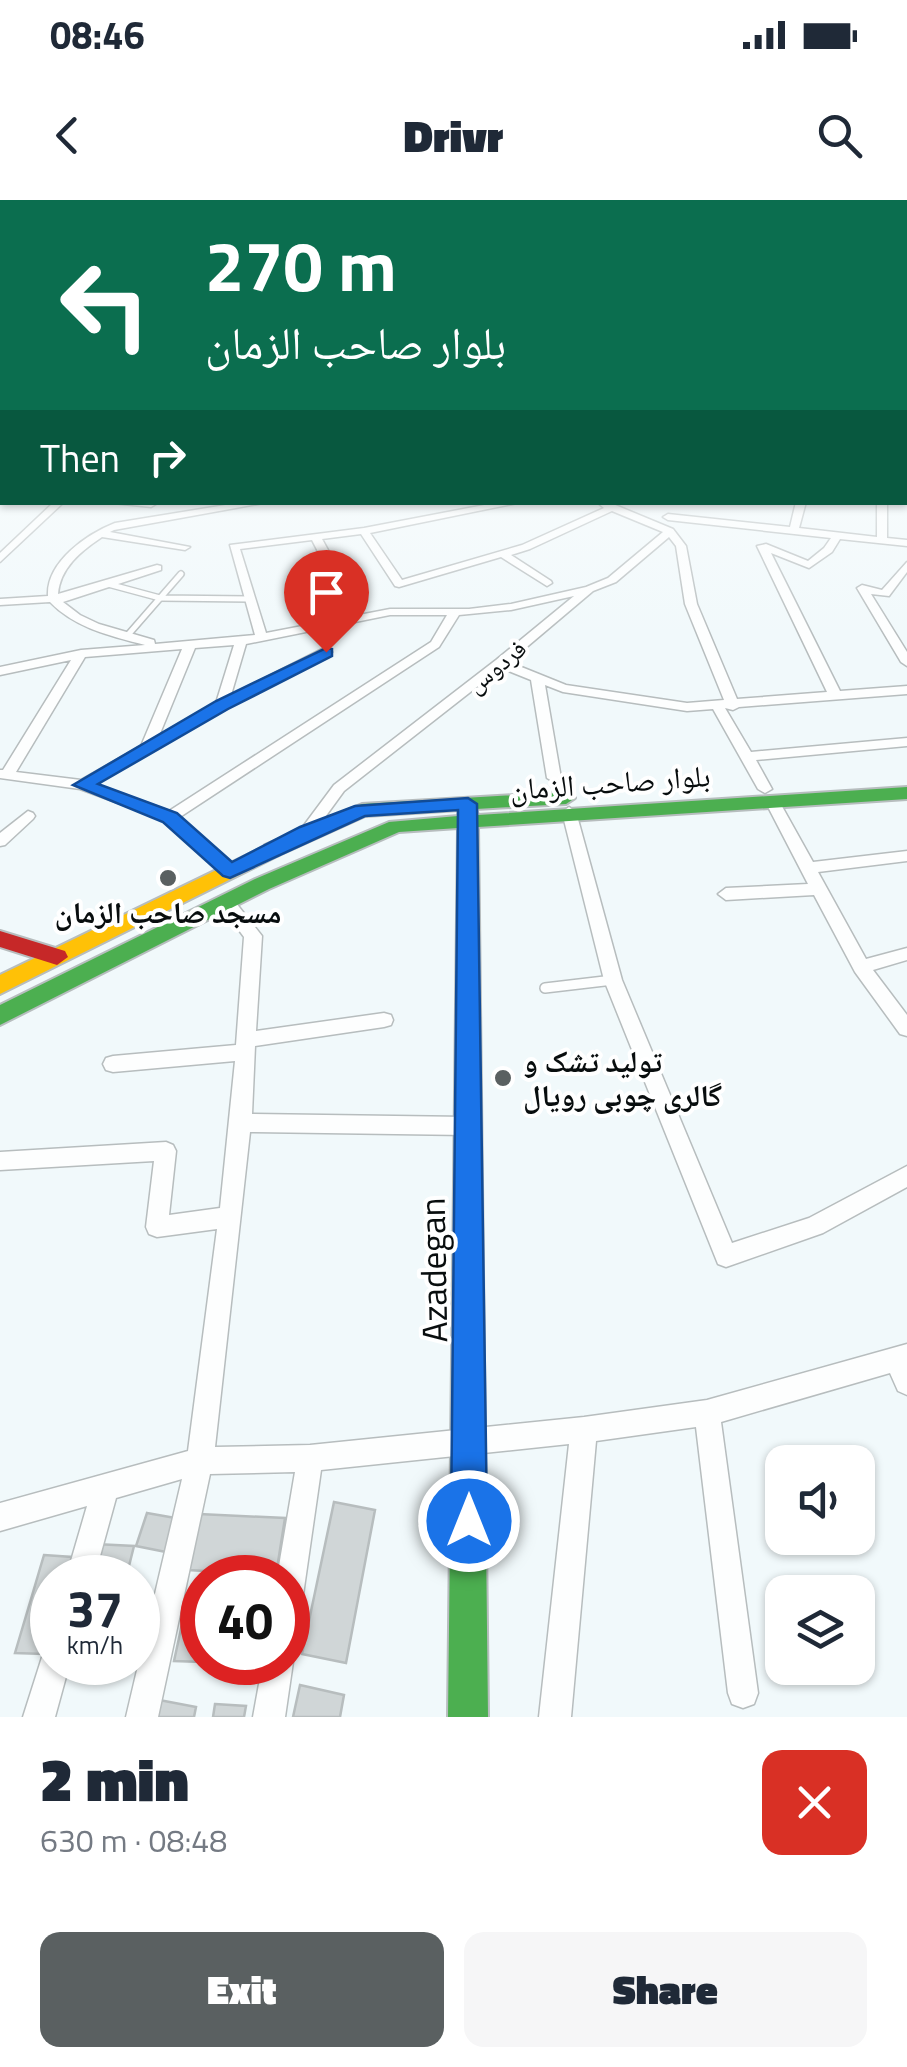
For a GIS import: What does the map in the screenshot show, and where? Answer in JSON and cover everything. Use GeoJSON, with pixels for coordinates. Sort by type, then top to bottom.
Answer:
{"type":"FeatureCollection","features":[{"type":"Feature","properties":{"kind":"main road","name":"بلوار صاحب الزمان"},"geometry":{"type":"LineString","coordinates":[[0,985],[308,832],[362,810],[569,812],[907,780]]}},
{"type":"Feature","properties":{"kind":"main road","name":"بلوار صاحب الزمان"},"geometry":{"type":"LineString","coordinates":[[0,1016],[226,902],[396,826],[468,812],[769,795],[907,793]]}},
{"type":"Feature","properties":{"kind":"main road","name":"Azadegan"},"geometry":{"type":"LineString","coordinates":[[468,812],[468,1717]]}},
{"type":"Feature","properties":{"kind":"main road"},"geometry":{"type":"LineString","coordinates":[[0,939],[57,956]]}},
{"type":"Feature","properties":{"kind":"street"},"geometry":{"type":"LineString","coordinates":[[0,559],[57,505]]}},
{"type":"Feature","properties":{"kind":"street"},"geometry":{"type":"LineString","coordinates":[[146,519],[150,505]]}},
{"type":"Feature","properties":{"kind":"street"},"geometry":{"type":"LineString","coordinates":[[168,516],[177,505]]}},
{"type":"Feature","properties":{"kind":"street"},"geometry":{"type":"LineString","coordinates":[[163,647],[63,612],[51,588],[56,572],[97,533],[146,519],[244,505]]}},
{"type":"Feature","properties":{"kind":"street"},"geometry":{"type":"LineString","coordinates":[[445,505],[452,512]]}},
{"type":"Feature","properties":{"kind":"street"},"geometry":{"type":"LineString","coordinates":[[262,638],[234,547],[364,531],[501,505]]}},
{"type":"Feature","properties":{"kind":"street"},"geometry":{"type":"LineString","coordinates":[[364,531],[399,584],[503,554],[601,505]]}},
{"type":"Feature","properties":{"kind":"street"},"geometry":{"type":"LineString","coordinates":[[605,505],[670,531]]}},
{"type":"Feature","properties":{"kind":"street"},"geometry":{"type":"LineString","coordinates":[[677,505],[668,517],[670,531],[681,546],[691,604],[747,757],[861,967],[904,1020]]}},
{"type":"Feature","properties":{"kind":"street"},"geometry":{"type":"LineString","coordinates":[[794,529],[800,505]]}},
{"type":"Feature","properties":{"kind":"street"},"geometry":{"type":"LineString","coordinates":[[882,505],[882,540]]}},
{"type":"Feature","properties":{"kind":"street"},"geometry":{"type":"LineString","coordinates":[[668,517],[907,542]]}},
{"type":"Feature","properties":{"kind":"street","name":"فردوس"},"geometry":{"type":"LineString","coordinates":[[308,832],[338,788],[500,664],[589,589],[612,580],[670,531]]}},
{"type":"Feature","properties":{"kind":"street"},"geometry":{"type":"LineString","coordinates":[[97,533],[186,547]]}},
{"type":"Feature","properties":{"kind":"street"},"geometry":{"type":"LineString","coordinates":[[834,695],[762,546],[809,565],[828,550],[838,534]]}},
{"type":"Feature","properties":{"kind":"street"},"geometry":{"type":"LineString","coordinates":[[315,536],[347,596]]}},
{"type":"Feature","properties":{"kind":"street"},"geometry":{"type":"LineString","coordinates":[[503,554],[546,584]]}},
{"type":"Feature","properties":{"kind":"street"},"geometry":{"type":"LineString","coordinates":[[907,565],[885,594],[862,588],[907,662]]}},
{"type":"Feature","properties":{"kind":"street"},"geometry":{"type":"LineString","coordinates":[[0,602],[54,600],[157,568]]}},
{"type":"Feature","properties":{"kind":"street"},"geometry":{"type":"LineString","coordinates":[[0,671],[82,654],[262,638],[390,612],[510,607],[589,589]]}},
{"type":"Feature","properties":{"kind":"street"},"geometry":{"type":"LineString","coordinates":[[170,818],[436,644],[454,612]]}},
{"type":"Feature","properties":{"kind":"street"},"geometry":{"type":"LineString","coordinates":[[222,705],[242,641]]}},
{"type":"Feature","properties":{"kind":"street"},"geometry":{"type":"LineString","coordinates":[[147,748],[190,645]]}},
{"type":"Feature","properties":{"kind":"street"},"geometry":{"type":"LineString","coordinates":[[82,785],[222,705],[326,652]]}},
{"type":"Feature","properties":{"kind":"street"},"geometry":{"type":"LineString","coordinates":[[82,654],[3,774],[82,785],[170,818],[230,871]]}},
{"type":"Feature","properties":{"kind":"street"},"geometry":{"type":"LineString","coordinates":[[500,664],[563,688],[626,700],[726,707],[907,690]]}},
{"type":"Feature","properties":{"kind":"street"},"geometry":{"type":"LineString","coordinates":[[537,678],[554,778]]}},
{"type":"Feature","properties":{"kind":"street"},"geometry":{"type":"LineString","coordinates":[[747,757],[907,742]]}},
{"type":"Feature","properties":{"kind":"street"},"geometry":{"type":"LineString","coordinates":[[569,812],[613,980],[726,1256],[815,1226],[907,1176]]}},
{"type":"Feature","properties":{"kind":"street"},"geometry":{"type":"LineString","coordinates":[[0,841],[28,816]]}},
{"type":"Feature","properties":{"kind":"street"},"geometry":{"type":"LineString","coordinates":[[808,868],[907,856]]}},
{"type":"Feature","properties":{"kind":"street"},"geometry":{"type":"LineString","coordinates":[[726,894],[819,889]]}},
{"type":"Feature","properties":{"kind":"street"},"geometry":{"type":"LineString","coordinates":[[142,1717],[200,1460],[241,1123],[254,936],[226,902]]}},
{"type":"Feature","properties":{"kind":"street"},"geometry":{"type":"LineString","coordinates":[[861,967],[907,954]]}},
{"type":"Feature","properties":{"kind":"street"},"geometry":{"type":"LineString","coordinates":[[113,1064],[246,1046],[384,1020]]}},
{"type":"Feature","properties":{"kind":"street"},"geometry":{"type":"LineString","coordinates":[[241,1123],[466,1126]]}},
{"type":"Feature","properties":{"kind":"street"},"geometry":{"type":"LineString","coordinates":[[0,1161],[166,1151],[157,1226],[230,1217]]}},
{"type":"Feature","properties":{"kind":"street"},"geometry":{"type":"LineString","coordinates":[[0,1517],[200,1460],[310,1458],[584,1430],[706,1413],[903,1366]]}},
{"type":"Feature","properties":{"kind":"street"},"geometry":{"type":"LineString","coordinates":[[706,1413],[743,1693]]}},
{"type":"Feature","properties":{"kind":"street"},"geometry":{"type":"LineString","coordinates":[[555,1717],[584,1430]]}},
{"type":"Feature","properties":{"kind":"street"},"geometry":{"type":"LineString","coordinates":[[295,1555],[310,1458]]}},
{"type":"Feature","properties":{"kind":"street"},"geometry":{"type":"LineString","coordinates":[[87,1555],[106,1487]]}},
{"type":"Feature","properties":{"kind":"street"},"geometry":{"type":"LineString","coordinates":[[40,1717],[49,1685]]}},
{"type":"Feature","properties":{"kind":"street"},"geometry":{"type":"LineString","coordinates":[[269,1717],[274,1685]]}},
{"type":"Feature","properties":{"kind":"lane"},"geometry":{"type":"LineString","coordinates":[[127,636],[181,574]]}},
{"type":"Feature","properties":{"kind":"lane"},"geometry":{"type":"LineString","coordinates":[[108,584],[131,595],[158,600],[250,599]]}},
{"type":"Feature","properties":{"kind":"lane"},"geometry":{"type":"LineString","coordinates":[[546,988],[613,980]]}},
{"type":"Feature","properties":{"kind":"building"},"geometry":{"type":"Polygon","coordinates":[[[334,1502],[375,1510],[346,1663],[310,1656],[310,1616],[334,1502]]]}},
{"type":"Feature","properties":{"kind":"building"},"geometry":{"type":"Polygon","coordinates":[[[147,1513],[181,1519],[171,1553],[136,1546],[147,1513]]]}},
{"type":"Feature","properties":{"kind":"building"},"geometry":{"type":"Polygon","coordinates":[[[199,1514],[285,1518],[279,1555],[191,1555],[199,1514]]]}},
{"type":"Feature","properties":{"kind":"building"},"geometry":{"type":"Polygon","coordinates":[[[95,1544],[134,1546],[132,1555],[92,1555],[95,1544]]]}},
{"type":"Feature","properties":{"kind":"building"},"geometry":{"type":"Polygon","coordinates":[[[30,1602],[30,1654],[15,1653],[30,1602]]]}},
{"type":"Feature","properties":{"kind":"building"},"geometry":{"type":"Polygon","coordinates":[[[180,1633],[180,1661],[174,1661],[180,1633]]]}},
{"type":"Feature","properties":{"kind":"building"},"geometry":{"type":"Polygon","coordinates":[[[300,1685],[344,1695],[340,1717],[293,1717],[300,1685]]]}},
{"type":"Feature","properties":{"kind":"building"},"geometry":{"type":"Polygon","coordinates":[[[154,1699],[196,1707],[194,1717],[148,1717],[154,1699]]]}},
{"type":"Feature","properties":{"kind":"building"},"geometry":{"type":"Polygon","coordinates":[[[215,1704],[246,1706],[244,1717],[213,1717],[215,1704]]]}},
{"type":"Feature","properties":{"kind":"traffic: fast"},"geometry":{"type":"LineString","coordinates":[[0,1016],[262,884],[396,826],[907,793]]}},
{"type":"Feature","properties":{"kind":"traffic: fast"},"geometry":{"type":"LineString","coordinates":[[272,850],[362,810],[566,798]]}},
{"type":"Feature","properties":{"kind":"traffic: fast"},"geometry":{"type":"LineString","coordinates":[[468,811],[468,1717]]}},
{"type":"Feature","properties":{"kind":"traffic: slow"},"geometry":{"type":"LineString","coordinates":[[0,985],[272,850]]}},
{"type":"Feature","properties":{"kind":"traffic: jam"},"geometry":{"type":"LineString","coordinates":[[0,939],[57,957]]}},
{"type":"Feature","properties":{"kind":"place","name":"مسجد صاحب الزمان"},"geometry":{"type":"Point","coordinates":[168,878]}},
{"type":"Feature","properties":{"kind":"place","name":"تولید تشک و گالری چوبی رویال"},"geometry":{"type":"Point","coordinates":[503,1078]}},
{"type":"Feature","properties":{"kind":"route"},"geometry":{"type":"LineString","coordinates":[[326,652],[222,705],[82,785],[170,818],[230,871],[362,810],[468,804],[469,1521]]}}]}
